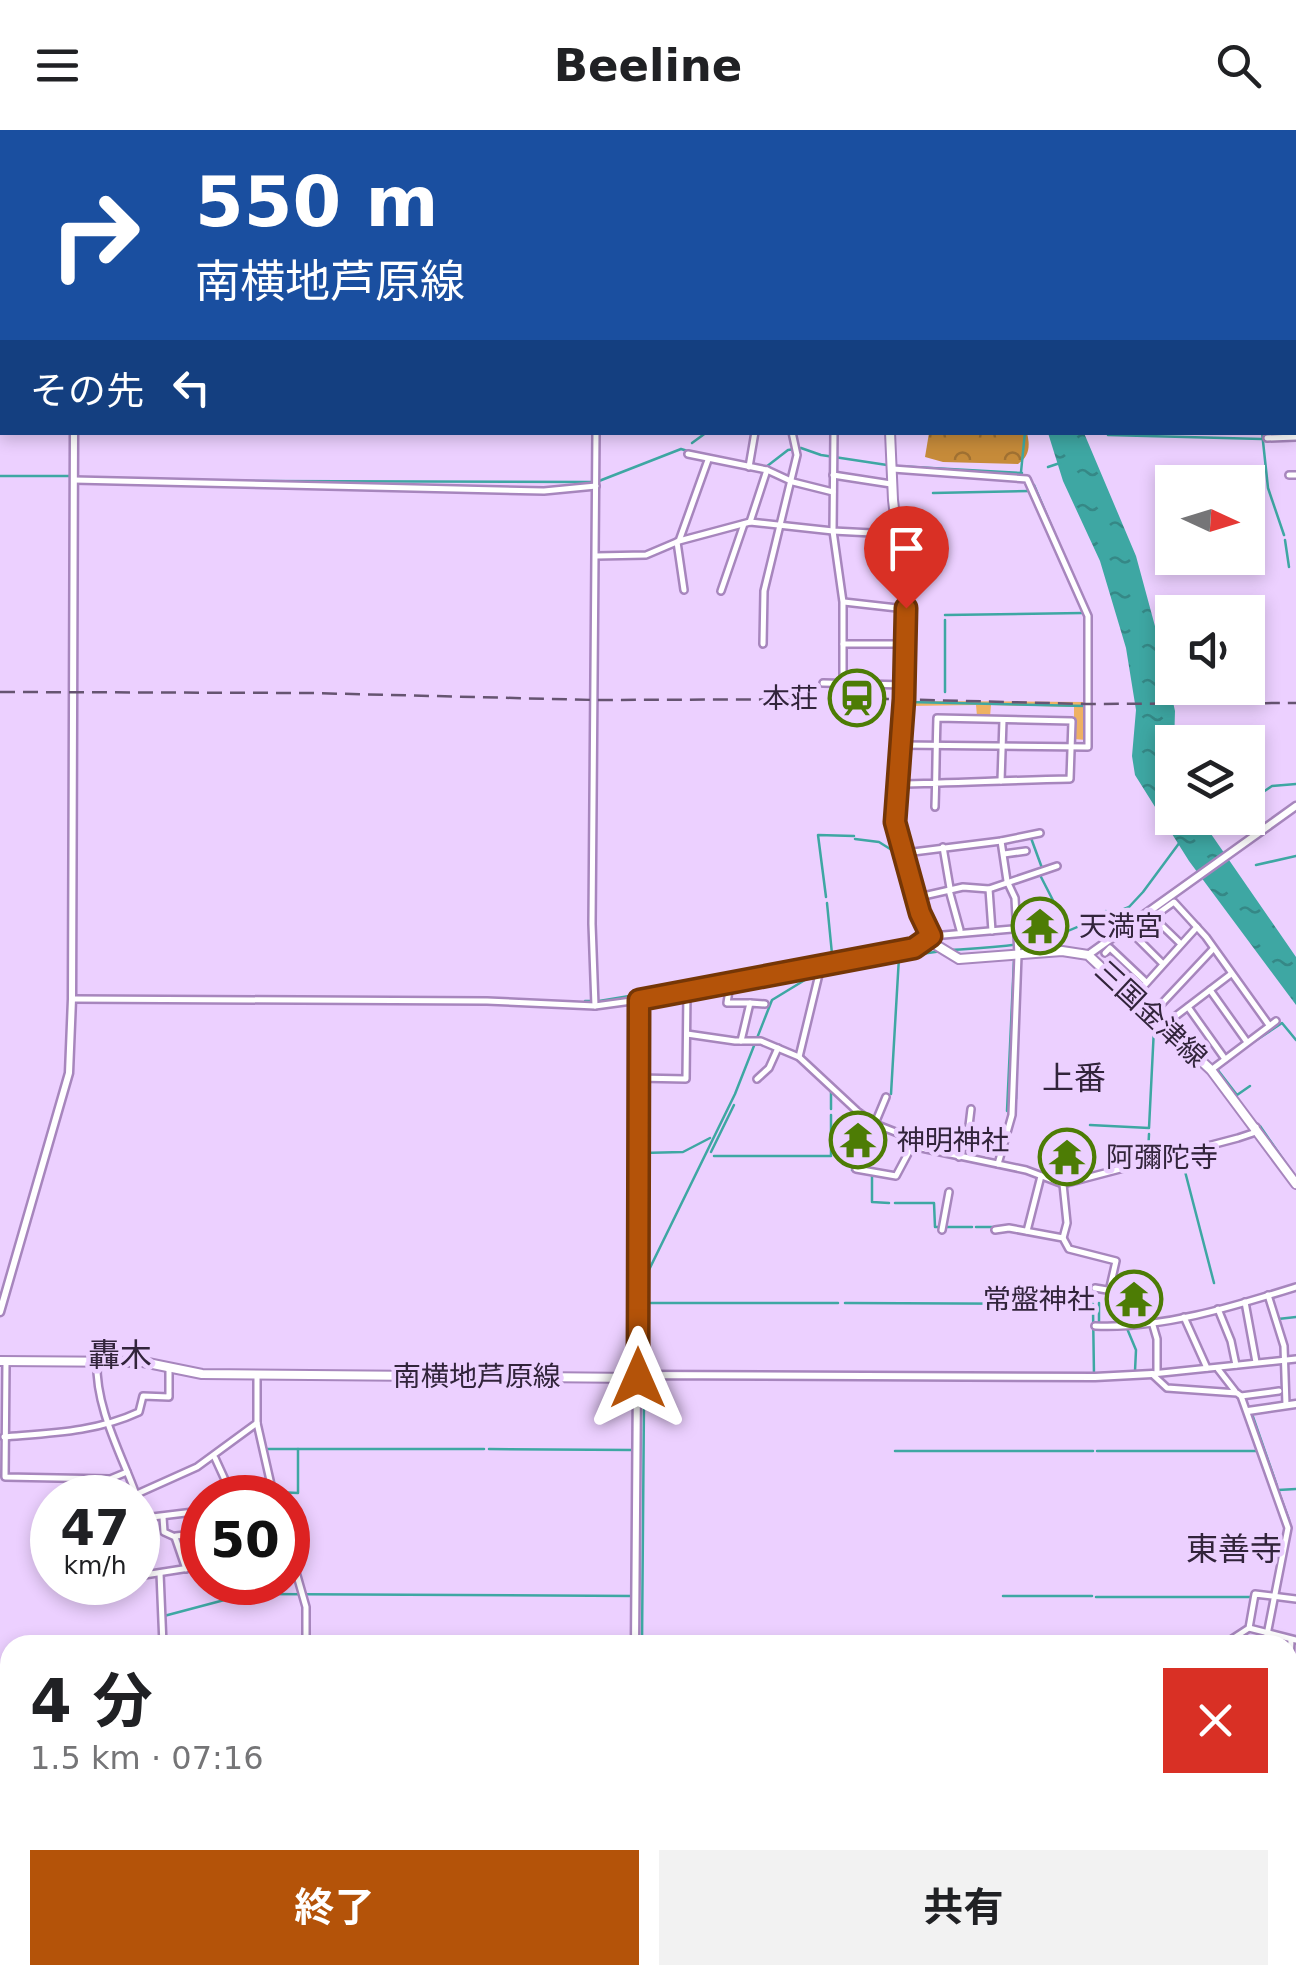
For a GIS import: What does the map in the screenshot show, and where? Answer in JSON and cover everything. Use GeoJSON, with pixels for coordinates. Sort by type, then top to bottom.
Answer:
{"type":"FeatureCollection","features":[{"type":"Feature","properties":{"kind":"main road"},"geometry":{"type":"LineString","coordinates":[[642,1376],[639,1000],[914,948],[931,936],[895,822],[906,608],[891,484],[890,435]]}},
{"type":"Feature","properties":{"kind":"main road","name":"三国金津線"},"geometry":{"type":"LineString","coordinates":[[931,936],[946,954],[960,959],[1062,951],[1088,955],[1211,1070],[1296,1184]]}},
{"type":"Feature","properties":{"kind":"main road","name":"南横地芦原線"},"geometry":{"type":"LineString","coordinates":[[3,1361],[142,1362],[202,1374],[642,1376]]}},
{"type":"Feature","properties":{"kind":"street"},"geometry":{"type":"LineString","coordinates":[[0,1312],[68,1074],[72,1000],[74,435]]}},
{"type":"Feature","properties":{"kind":"street"},"geometry":{"type":"LineString","coordinates":[[595,1006],[592,924],[596,435]]}},
{"type":"Feature","properties":{"kind":"street"},"geometry":{"type":"LineString","coordinates":[[749,464],[754,435]]}},
{"type":"Feature","properties":{"kind":"street"},"geometry":{"type":"LineString","coordinates":[[763,644],[764,590],[797,455],[793,435]]}},
{"type":"Feature","properties":{"kind":"street"},"geometry":{"type":"LineString","coordinates":[[834,435],[833,531],[843,602],[843,683]]}},
{"type":"Feature","properties":{"kind":"street"},"geometry":{"type":"LineString","coordinates":[[1267,438],[1296,437]]}},
{"type":"Feature","properties":{"kind":"street"},"geometry":{"type":"LineString","coordinates":[[688,454],[749,464],[832,492]]}},
{"type":"Feature","properties":{"kind":"street"},"geometry":{"type":"LineString","coordinates":[[684,590],[678,542],[708,460]]}},
{"type":"Feature","properties":{"kind":"street"},"geometry":{"type":"LineString","coordinates":[[890,466],[1027,479],[1088,616],[1088,747],[901,745]]}},
{"type":"Feature","properties":{"kind":"street"},"geometry":{"type":"LineString","coordinates":[[722,591],[766,470]]}},
{"type":"Feature","properties":{"kind":"street"},"geometry":{"type":"LineString","coordinates":[[833,475],[891,484]]}},
{"type":"Feature","properties":{"kind":"street"},"geometry":{"type":"LineString","coordinates":[[74,480],[544,491],[596,486]]}},
{"type":"Feature","properties":{"kind":"street"},"geometry":{"type":"LineString","coordinates":[[596,556],[646,555],[747,523],[930,536]]}},
{"type":"Feature","properties":{"kind":"street"},"geometry":{"type":"LineString","coordinates":[[843,602],[906,608]]}},
{"type":"Feature","properties":{"kind":"street"},"geometry":{"type":"LineString","coordinates":[[843,644],[906,644]]}},
{"type":"Feature","properties":{"kind":"street"},"geometry":{"type":"LineString","coordinates":[[822,683],[905,685]]}},
{"type":"Feature","properties":{"kind":"street"},"geometry":{"type":"LineString","coordinates":[[898,784],[936,783],[1001,780],[1070,779],[1072,721],[937,718],[936,783],[935,808]]}},
{"type":"Feature","properties":{"kind":"street"},"geometry":{"type":"LineString","coordinates":[[1001,780],[1003,720]]}},
{"type":"Feature","properties":{"kind":"street"},"geometry":{"type":"LineString","coordinates":[[1088,955],[1296,806]]}},
{"type":"Feature","properties":{"kind":"street"},"geometry":{"type":"LineString","coordinates":[[902,853],[1040,833]]}},
{"type":"Feature","properties":{"kind":"street"},"geometry":{"type":"LineString","coordinates":[[998,1164],[1012,1115],[1018,955],[1015,898],[1007,881],[1001,841]]}},
{"type":"Feature","properties":{"kind":"street"},"geometry":{"type":"LineString","coordinates":[[942,847],[960,932]]}},
{"type":"Feature","properties":{"kind":"street"},"geometry":{"type":"LineString","coordinates":[[1004,854],[1026,851]]}},
{"type":"Feature","properties":{"kind":"street"},"geometry":{"type":"LineString","coordinates":[[916,898],[949,890],[989,889],[1057,866]]}},
{"type":"Feature","properties":{"kind":"street"},"geometry":{"type":"LineString","coordinates":[[989,889],[992,931]]}},
{"type":"Feature","properties":{"kind":"street"},"geometry":{"type":"LineString","coordinates":[[1182,944],[1153,916],[1174,902],[1273,1023],[1211,1070]]}},
{"type":"Feature","properties":{"kind":"street"},"geometry":{"type":"LineString","coordinates":[[931,936],[1034,926]]}},
{"type":"Feature","properties":{"kind":"street"},"geometry":{"type":"LineString","coordinates":[[1134,997],[1197,927]]}},
{"type":"Feature","properties":{"kind":"street"},"geometry":{"type":"LineString","coordinates":[[1127,928],[1164,964]]}},
{"type":"Feature","properties":{"kind":"street"},"geometry":{"type":"LineString","coordinates":[[1105,953],[1110,948],[1146,982]]}},
{"type":"Feature","properties":{"kind":"street"},"geometry":{"type":"LineString","coordinates":[[1152,1013],[1212,948]]}},
{"type":"Feature","properties":{"kind":"street"},"geometry":{"type":"LineString","coordinates":[[799,1058],[821,964]]}},
{"type":"Feature","properties":{"kind":"street"},"geometry":{"type":"LineString","coordinates":[[1164,1024],[1231,974]]}},
{"type":"Feature","properties":{"kind":"street"},"geometry":{"type":"LineString","coordinates":[[730,984],[727,1003],[765,1004]]}},
{"type":"Feature","properties":{"kind":"street"},"geometry":{"type":"LineString","coordinates":[[1210,990],[1248,1042]]}},
{"type":"Feature","properties":{"kind":"street"},"geometry":{"type":"LineString","coordinates":[[638,1078],[686,1079],[686,991]]}},
{"type":"Feature","properties":{"kind":"street"},"geometry":{"type":"LineString","coordinates":[[72,1000],[488,1001],[595,1006],[639,1000]]}},
{"type":"Feature","properties":{"kind":"street"},"geometry":{"type":"LineString","coordinates":[[741,1041],[750,1003]]}},
{"type":"Feature","properties":{"kind":"street"},"geometry":{"type":"LineString","coordinates":[[1188,1007],[1225,1059]]}},
{"type":"Feature","properties":{"kind":"street"},"geometry":{"type":"LineString","coordinates":[[687,1034],[761,1041],[799,1058],[875,1124],[902,1135],[912,1146],[998,1164],[1063,1184],[1238,1138],[1256,1127]]}},
{"type":"Feature","properties":{"kind":"street"},"geometry":{"type":"LineString","coordinates":[[757,1079],[769,1068],[778,1048]]}},
{"type":"Feature","properties":{"kind":"street"},"geometry":{"type":"LineString","coordinates":[[886,1097],[856,1169],[896,1176],[912,1146]]}},
{"type":"Feature","properties":{"kind":"street"},"geometry":{"type":"LineString","coordinates":[[959,1157],[968,1134],[971,1109]]}},
{"type":"Feature","properties":{"kind":"street"},"geometry":{"type":"LineString","coordinates":[[968,1134],[1004,1142]]}},
{"type":"Feature","properties":{"kind":"street"},"geometry":{"type":"LineString","coordinates":[[1027,1230],[1041,1176]]}},
{"type":"Feature","properties":{"kind":"street"},"geometry":{"type":"LineString","coordinates":[[1063,1184],[1067,1224],[1063,1238],[1069,1249],[1116,1261],[1110,1286],[1132,1326]]}},
{"type":"Feature","properties":{"kind":"street"},"geometry":{"type":"LineString","coordinates":[[942,1230],[950,1192]]}},
{"type":"Feature","properties":{"kind":"street"},"geometry":{"type":"LineString","coordinates":[[995,1230],[1027,1230],[1063,1238]]}},
{"type":"Feature","properties":{"kind":"street"},"geometry":{"type":"LineString","coordinates":[[1095,1326],[1132,1326],[1184,1316],[1296,1287]]}},
{"type":"Feature","properties":{"kind":"street"},"geometry":{"type":"LineString","coordinates":[[1095,1288],[1113,1292]]}},
{"type":"Feature","properties":{"kind":"street"},"geometry":{"type":"LineString","coordinates":[[1268,1295],[1284,1346],[1286,1405]]}},
{"type":"Feature","properties":{"kind":"street"},"geometry":{"type":"LineString","coordinates":[[1245,1302],[1256,1362]]}},
{"type":"Feature","properties":{"kind":"street"},"geometry":{"type":"LineString","coordinates":[[1218,1309],[1236,1365]]}},
{"type":"Feature","properties":{"kind":"street"},"geometry":{"type":"LineString","coordinates":[[1184,1316],[1207,1368]]}},
{"type":"Feature","properties":{"kind":"street"},"geometry":{"type":"LineString","coordinates":[[1152,1322],[1157,1339],[1154,1373],[1167,1388],[1239,1395],[1279,1391]]}},
{"type":"Feature","properties":{"kind":"street"},"geometry":{"type":"LineString","coordinates":[[636,1635],[642,1376],[1110,1377],[1296,1360]]}},
{"type":"Feature","properties":{"kind":"street"},"geometry":{"type":"LineString","coordinates":[[3,1361],[5,1477],[110,1479],[127,1472]]}},
{"type":"Feature","properties":{"kind":"street"},"geometry":{"type":"LineString","coordinates":[[97,1362],[110,1424],[128,1475]]}},
{"type":"Feature","properties":{"kind":"street"},"geometry":{"type":"LineString","coordinates":[[4,1437],[96,1428],[139,1412],[143,1396],[168,1397],[169,1368]]}},
{"type":"Feature","properties":{"kind":"street"},"geometry":{"type":"LineString","coordinates":[[1218,1369],[1248,1411],[1288,1528],[1267,1635]]}},
{"type":"Feature","properties":{"kind":"street"},"geometry":{"type":"LineString","coordinates":[[257,1375],[258,1423],[269,1475]]}},
{"type":"Feature","properties":{"kind":"street"},"geometry":{"type":"LineString","coordinates":[[1248,1411],[1296,1404]]}},
{"type":"Feature","properties":{"kind":"street"},"geometry":{"type":"LineString","coordinates":[[160,1484],[214,1457],[258,1423]]}},
{"type":"Feature","properties":{"kind":"street"},"geometry":{"type":"LineString","coordinates":[[214,1457],[223,1475]]}},
{"type":"Feature","properties":{"kind":"street"},"geometry":{"type":"LineString","coordinates":[[160,1517],[180,1514]]}},
{"type":"Feature","properties":{"kind":"street"},"geometry":{"type":"LineString","coordinates":[[163,1516],[164,1532],[180,1535]]}},
{"type":"Feature","properties":{"kind":"street"},"geometry":{"type":"LineString","coordinates":[[1288,1528],[1296,1528]]}},
{"type":"Feature","properties":{"kind":"street"},"geometry":{"type":"LineString","coordinates":[[175,1536],[180,1551]]}},
{"type":"Feature","properties":{"kind":"street"},"geometry":{"type":"LineString","coordinates":[[163,1635],[160,1573],[180,1570]]}},
{"type":"Feature","properties":{"kind":"street"},"geometry":{"type":"LineString","coordinates":[[1249,1628],[1256,1594],[1296,1599]]}},
{"type":"Feature","properties":{"kind":"street"},"geometry":{"type":"LineString","coordinates":[[305,1605],[306,1635]]}},
{"type":"Feature","properties":{"kind":"street"},"geometry":{"type":"LineString","coordinates":[[1238,1635],[1249,1628],[1278,1635]]}},
{"type":"Feature","properties":{"kind":"green space"},"geometry":{"type":"Polygon","coordinates":[[[929,435],[1027,435],[1029,442],[1025,457],[1018,464],[943,462],[925,457],[929,435]]]}},
{"type":"Feature","properties":{"kind":"green space"},"geometry":{"type":"Polygon","coordinates":[[[909,701],[1086,702],[1086,740],[1074,739],[1074,707],[991,705],[990,717],[977,716],[976,705],[909,706],[909,701]]]}},
{"type":"Feature","properties":{"kind":"water"},"geometry":{"type":"Polygon","coordinates":[[[1049,435],[1085,435],[1136,556],[1155,626],[1155,705],[1174,705],[1175,711],[1175,725],[1155,725],[1155,807],[1135,775],[1132,756],[1136,710],[1126,648],[1100,561],[1063,481],[1049,435]]]}},
{"type":"Feature","properties":{"kind":"water"},"geometry":{"type":"Polygon","coordinates":[[[1173,835],[1212,835],[1296,957],[1296,1005],[1173,835]]]}},
{"type":"Feature","properties":{"kind":"waterway"},"geometry":{"type":"LineString","coordinates":[[692,443],[703,435]]}},
{"type":"Feature","properties":{"kind":"waterway"},"geometry":{"type":"LineString","coordinates":[[1021,472],[1025,435]]}},
{"type":"Feature","properties":{"kind":"waterway"},"geometry":{"type":"LineString","coordinates":[[1108,435],[1262,439]]}},
{"type":"Feature","properties":{"kind":"waterway"},"geometry":{"type":"LineString","coordinates":[[1262,435],[1268,488],[1284,535]]}},
{"type":"Feature","properties":{"kind":"waterway"},"geometry":{"type":"LineString","coordinates":[[753,464],[766,467],[788,450],[801,448],[887,465]]}},
{"type":"Feature","properties":{"kind":"waterway"},"geometry":{"type":"LineString","coordinates":[[599,481],[681,449],[691,452]]}},
{"type":"Feature","properties":{"kind":"waterway"},"geometry":{"type":"LineString","coordinates":[[1048,467],[1060,463]]}},
{"type":"Feature","properties":{"kind":"waterway"},"geometry":{"type":"LineString","coordinates":[[895,466],[1022,473]]}},
{"type":"Feature","properties":{"kind":"waterway"},"geometry":{"type":"LineString","coordinates":[[0,476],[70,476]]}},
{"type":"Feature","properties":{"kind":"waterway"},"geometry":{"type":"LineString","coordinates":[[219,481],[592,482]]}},
{"type":"Feature","properties":{"kind":"waterway"},"geometry":{"type":"LineString","coordinates":[[1034,485],[1089,614]]}},
{"type":"Feature","properties":{"kind":"waterway"},"geometry":{"type":"LineString","coordinates":[[933,493],[1030,491]]}},
{"type":"Feature","properties":{"kind":"waterway"},"geometry":{"type":"LineString","coordinates":[[1285,540],[1289,567]]}},
{"type":"Feature","properties":{"kind":"waterway"},"geometry":{"type":"LineString","coordinates":[[945,615],[1083,613]]}},
{"type":"Feature","properties":{"kind":"waterway"},"geometry":{"type":"LineString","coordinates":[[945,620],[945,692]]}},
{"type":"Feature","properties":{"kind":"waterway"},"geometry":{"type":"LineString","coordinates":[[909,702],[1086,706]]}},
{"type":"Feature","properties":{"kind":"waterway"},"geometry":{"type":"LineString","coordinates":[[1265,791],[1272,786],[1296,784]]}},
{"type":"Feature","properties":{"kind":"waterway"},"geometry":{"type":"LineString","coordinates":[[826,897],[818,835],[854,836]]}},
{"type":"Feature","properties":{"kind":"waterway"},"geometry":{"type":"LineString","coordinates":[[1031,838],[1042,868]]}},
{"type":"Feature","properties":{"kind":"waterway"},"geometry":{"type":"LineString","coordinates":[[855,839],[879,842],[895,852]]}},
{"type":"Feature","properties":{"kind":"waterway"},"geometry":{"type":"LineString","coordinates":[[1106,911],[1112,914],[1129,907],[1180,842]]}},
{"type":"Feature","properties":{"kind":"waterway"},"geometry":{"type":"LineString","coordinates":[[898,854],[908,888]]}},
{"type":"Feature","properties":{"kind":"waterway"},"geometry":{"type":"LineString","coordinates":[[1256,865],[1296,856]]}},
{"type":"Feature","properties":{"kind":"waterway"},"geometry":{"type":"LineString","coordinates":[[1040,875],[1061,916]]}},
{"type":"Feature","properties":{"kind":"waterway"},"geometry":{"type":"LineString","coordinates":[[909,892],[922,934]]}},
{"type":"Feature","properties":{"kind":"waterway"},"geometry":{"type":"LineString","coordinates":[[788,968],[832,954],[827,903]]}},
{"type":"Feature","properties":{"kind":"waterway"},"geometry":{"type":"LineString","coordinates":[[950,950],[1041,940],[1092,919]]}},
{"type":"Feature","properties":{"kind":"waterway"},"geometry":{"type":"LineString","coordinates":[[905,947],[921,938]]}},
{"type":"Feature","properties":{"kind":"waterway"},"geometry":{"type":"LineString","coordinates":[[836,957],[897,948]]}},
{"type":"Feature","properties":{"kind":"waterway"},"geometry":{"type":"LineString","coordinates":[[851,964],[942,951]]}},
{"type":"Feature","properties":{"kind":"waterway"},"geometry":{"type":"LineString","coordinates":[[891,1094],[899,957]]}},
{"type":"Feature","properties":{"kind":"waterway"},"geometry":{"type":"LineString","coordinates":[[1007,1111],[1014,960]]}},
{"type":"Feature","properties":{"kind":"waterway"},"geometry":{"type":"LineString","coordinates":[[642,1635],[645,1278],[735,1094],[772,1000],[818,972],[843,965]]}},
{"type":"Feature","properties":{"kind":"waterway"},"geometry":{"type":"LineString","coordinates":[[599,1001],[726,980]]}},
{"type":"Feature","properties":{"kind":"waterway"},"geometry":{"type":"LineString","coordinates":[[585,1001],[591,1001]]}},
{"type":"Feature","properties":{"kind":"waterway"},"geometry":{"type":"LineString","coordinates":[[1016,1099],[1018,1018]]}},
{"type":"Feature","properties":{"kind":"waterway"},"geometry":{"type":"LineString","coordinates":[[1255,1041],[1282,1023],[1296,1040]]}},
{"type":"Feature","properties":{"kind":"waterway"},"geometry":{"type":"LineString","coordinates":[[1090,1125],[1149,1128],[1154,1028]]}},
{"type":"Feature","properties":{"kind":"waterway"},"geometry":{"type":"LineString","coordinates":[[1250,1044],[1217,1069],[1237,1095],[1250,1086]]}},
{"type":"Feature","properties":{"kind":"waterway"},"geometry":{"type":"LineString","coordinates":[[831,1091],[831,1109]]}},
{"type":"Feature","properties":{"kind":"waterway"},"geometry":{"type":"LineString","coordinates":[[711,1152],[734,1105]]}},
{"type":"Feature","properties":{"kind":"waterway"},"geometry":{"type":"LineString","coordinates":[[714,1156],[831,1156],[831,1115]]}},
{"type":"Feature","properties":{"kind":"waterway"},"geometry":{"type":"LineString","coordinates":[[1260,1126],[1296,1178]]}},
{"type":"Feature","properties":{"kind":"waterway"},"geometry":{"type":"LineString","coordinates":[[1149,1134],[1148,1154],[1208,1143]]}},
{"type":"Feature","properties":{"kind":"waterway"},"geometry":{"type":"LineString","coordinates":[[642,1153],[683,1152],[710,1138]]}},
{"type":"Feature","properties":{"kind":"waterway"},"geometry":{"type":"LineString","coordinates":[[1181,1156],[1214,1283]]}},
{"type":"Feature","properties":{"kind":"waterway"},"geometry":{"type":"LineString","coordinates":[[836,1157],[856,1157],[852,1170],[856,1171]]}},
{"type":"Feature","properties":{"kind":"waterway"},"geometry":{"type":"LineString","coordinates":[[869,1173],[872,1202],[889,1203]]}},
{"type":"Feature","properties":{"kind":"waterway"},"geometry":{"type":"LineString","coordinates":[[895,1203],[934,1203],[935,1227],[939,1227]]}},
{"type":"Feature","properties":{"kind":"waterway"},"geometry":{"type":"LineString","coordinates":[[945,1227],[972,1227]]}},
{"type":"Feature","properties":{"kind":"waterway"},"geometry":{"type":"LineString","coordinates":[[976,1227],[999,1227]]}},
{"type":"Feature","properties":{"kind":"waterway"},"geometry":{"type":"LineString","coordinates":[[1093,1300],[1094,1291]]}},
{"type":"Feature","properties":{"kind":"waterway"},"geometry":{"type":"LineString","coordinates":[[1266,1299],[1279,1337]]}},
{"type":"Feature","properties":{"kind":"waterway"},"geometry":{"type":"LineString","coordinates":[[651,1303],[838,1303]]}},
{"type":"Feature","properties":{"kind":"waterway"},"geometry":{"type":"LineString","coordinates":[[845,1303],[1093,1304]]}},
{"type":"Feature","properties":{"kind":"waterway"},"geometry":{"type":"LineString","coordinates":[[1099,1303],[1099,1325]]}},
{"type":"Feature","properties":{"kind":"waterway"},"geometry":{"type":"LineString","coordinates":[[1093,1309],[1094,1375]]}},
{"type":"Feature","properties":{"kind":"waterway"},"geometry":{"type":"LineString","coordinates":[[1278,1319],[1296,1317]]}},
{"type":"Feature","properties":{"kind":"waterway"},"geometry":{"type":"LineString","coordinates":[[1126,1326],[1136,1350],[1135,1371]]}},
{"type":"Feature","properties":{"kind":"waterway"},"geometry":{"type":"LineString","coordinates":[[1281,1363],[1283,1398]]}},
{"type":"Feature","properties":{"kind":"waterway"},"geometry":{"type":"LineString","coordinates":[[1277,1486],[1252,1414],[1285,1409]]}},
{"type":"Feature","properties":{"kind":"waterway"},"geometry":{"type":"LineString","coordinates":[[266,1449],[298,1449],[298,1475]]}},
{"type":"Feature","properties":{"kind":"waterway"},"geometry":{"type":"LineString","coordinates":[[298,1449],[484,1449]]}},
{"type":"Feature","properties":{"kind":"waterway"},"geometry":{"type":"LineString","coordinates":[[489,1449],[633,1450]]}},
{"type":"Feature","properties":{"kind":"waterway"},"geometry":{"type":"LineString","coordinates":[[895,1451],[1093,1451]]}},
{"type":"Feature","properties":{"kind":"waterway"},"geometry":{"type":"LineString","coordinates":[[1097,1451],[1259,1451]]}},
{"type":"Feature","properties":{"kind":"waterway"},"geometry":{"type":"LineString","coordinates":[[1289,1520],[1278,1490],[1296,1489]]}},
{"type":"Feature","properties":{"kind":"waterway"},"geometry":{"type":"LineString","coordinates":[[164,1616],[247,1594],[633,1596]]}},
{"type":"Feature","properties":{"kind":"waterway"},"geometry":{"type":"LineString","coordinates":[[1003,1596],[1092,1596]]}},
{"type":"Feature","properties":{"kind":"waterway"},"geometry":{"type":"LineString","coordinates":[[1096,1597],[1250,1597]]}},
{"type":"Feature","properties":{"kind":"railway"},"geometry":{"type":"LineString","coordinates":[[0,692],[1296,703]]}},
{"type":"Feature","properties":{"kind":"place","name":"本荘"},"geometry":{"type":"Point","coordinates":[857,698]}},
{"type":"Feature","properties":{"kind":"place","name":"天満宮"},"geometry":{"type":"Point","coordinates":[1040,926]}},
{"type":"Feature","properties":{"kind":"place","name":"神明神社"},"geometry":{"type":"Point","coordinates":[858,1140]}},
{"type":"Feature","properties":{"kind":"place","name":"阿彌陀寺"},"geometry":{"type":"Point","coordinates":[1067,1157]}},
{"type":"Feature","properties":{"kind":"place","name":"常盤神社"},"geometry":{"type":"Point","coordinates":[1134,1299]}},
{"type":"Feature","properties":{"kind":"district","name":"上番"},"geometry":{"type":"Point","coordinates":[1074,1078]}},
{"type":"Feature","properties":{"kind":"district","name":"轟木"},"geometry":{"type":"Point","coordinates":[120,1355]}},
{"type":"Feature","properties":{"kind":"district","name":"東善寺"},"geometry":{"type":"Point","coordinates":[1234,1549]}},
{"type":"Feature","properties":{"kind":"route"},"geometry":{"type":"LineString","coordinates":[[638,1378],[639,1000],[914,948],[931,936],[920,913],[895,822],[906,608]]}}]}
